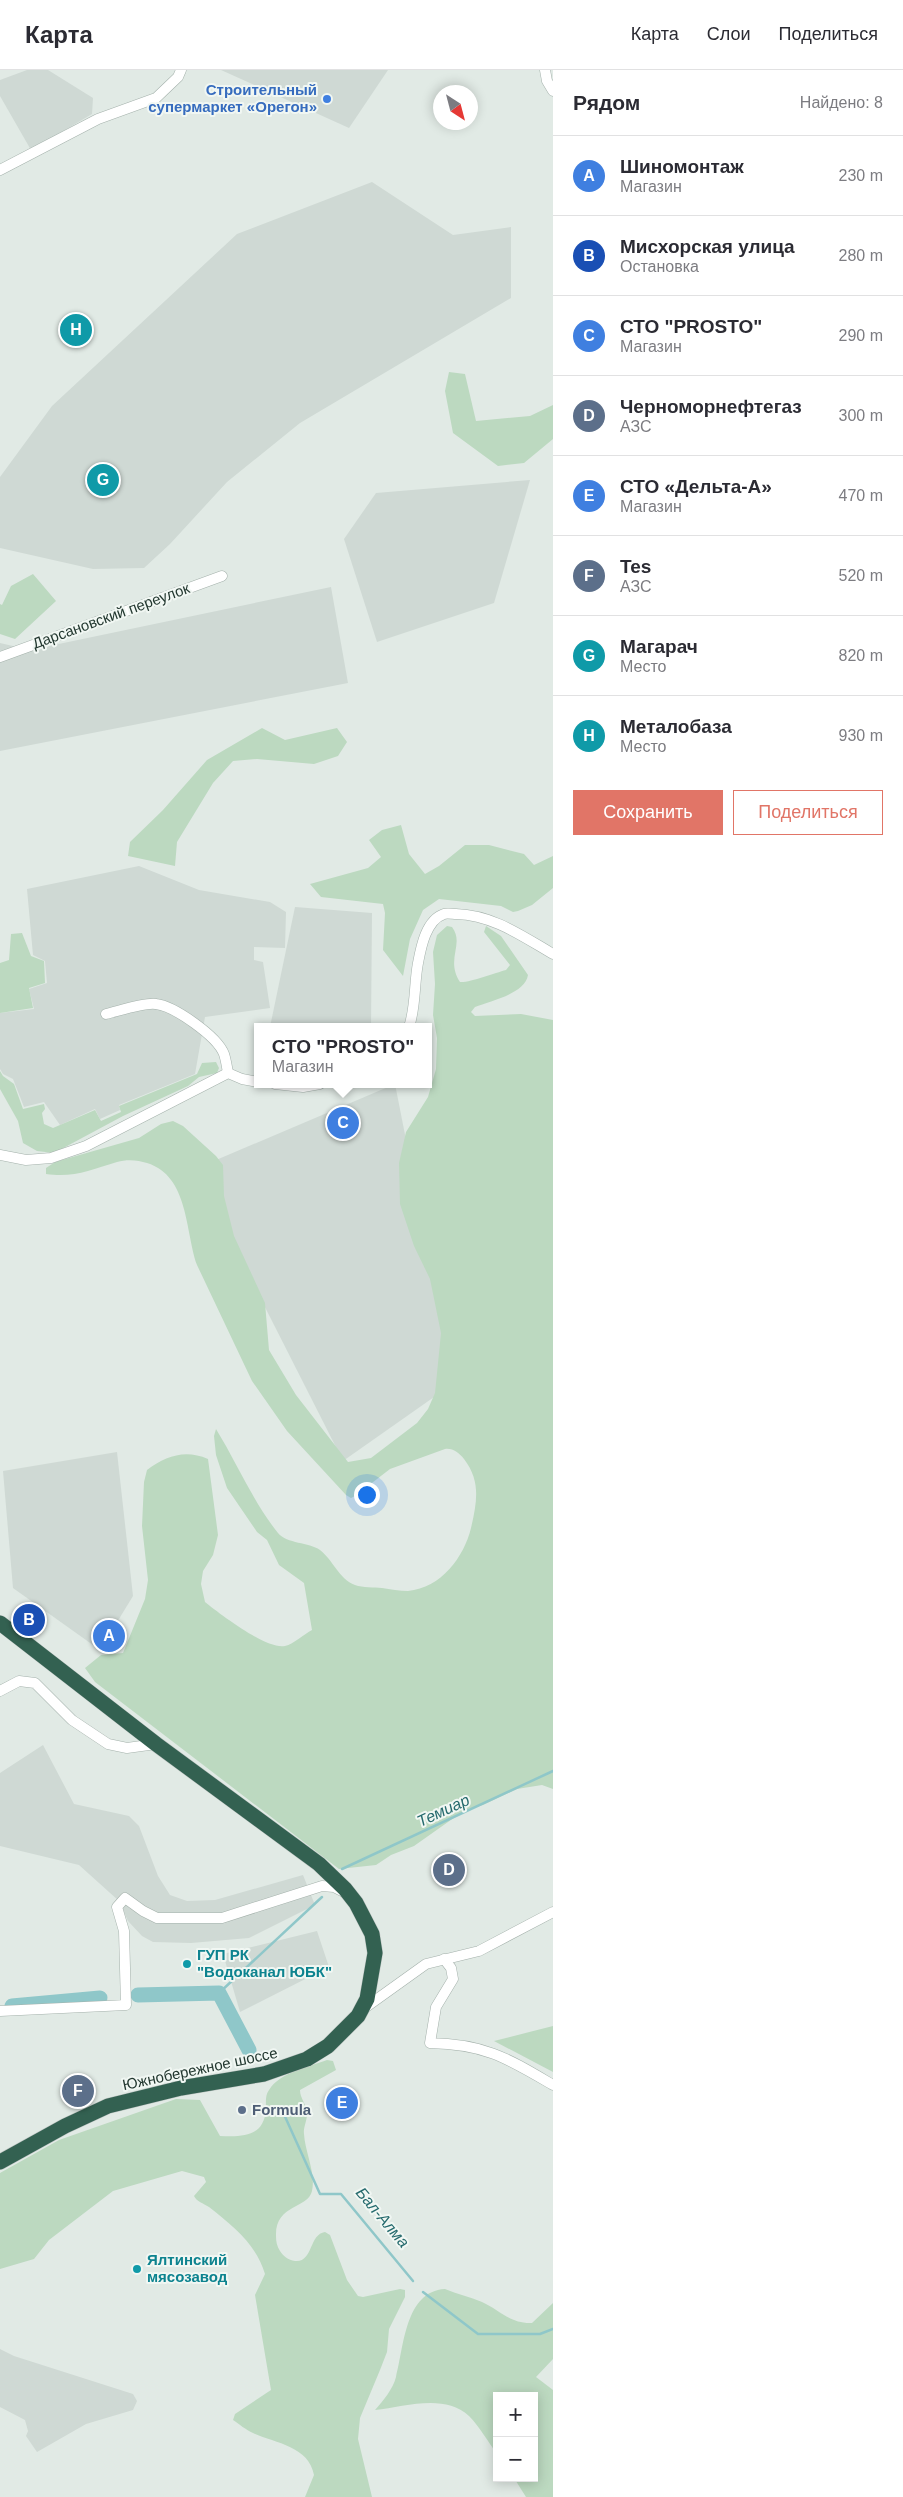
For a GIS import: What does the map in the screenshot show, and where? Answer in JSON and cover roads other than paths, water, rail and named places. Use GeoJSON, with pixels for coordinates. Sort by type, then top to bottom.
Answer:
{"type":"FeatureCollection","features":[{"type":"Feature","properties":{"kind":"highway","name":"Южнобережное шоссе"},"geometry":{"type":"LineString","coordinates":[[0,1614],[312,1859],[349,1891],[372,1925],[378,1949],[378,1970],[366,2006],[357,2020],[329,2048],[308,2060],[266,2075],[172,2092],[107,2107],[0,2163]]}},
{"type":"Feature","properties":{"kind":"highway","name":"Южнобережное шоссе"},"geometry":{"type":"LineString","coordinates":[[0,1623],[159,1740]]}},
{"type":"Feature","properties":{"kind":"highway","name":"Южнобережное шоссе"},"geometry":{"type":"LineString","coordinates":[[0,2163],[65,2126],[108,2106],[181,2088],[264,2074],[307,2059],[328,2046],[358,2016],[364,2006],[375,1961],[372,1934],[349,1891]]}},
{"type":"Feature","properties":{"kind":"street"},"geometry":{"type":"LineString","coordinates":[[0,170],[98,119],[156,98],[178,77],[181,70]]}},
{"type":"Feature","properties":{"kind":"street"},"geometry":{"type":"LineString","coordinates":[[545,70],[547,81],[553,91]]}},
{"type":"Feature","properties":{"kind":"street","name":"Дарсановский переулок"},"geometry":{"type":"LineString","coordinates":[[0,657],[222,576]]}},
{"type":"Feature","properties":{"kind":"street"},"geometry":{"type":"LineString","coordinates":[[410,1023],[414,1013],[418,965],[424,937],[434,922],[444,914],[464,914],[489,919],[553,954]]}},
{"type":"Feature","properties":{"kind":"street"},"geometry":{"type":"LineString","coordinates":[[106,1014],[154,1003],[167,1006],[180,1013],[214,1040],[224,1053],[228,1073]]}},
{"type":"Feature","properties":{"kind":"street"},"geometry":{"type":"LineString","coordinates":[[0,1155],[26,1160],[51,1158],[86,1146],[192,1089],[228,1073],[254,1081]]}},
{"type":"Feature","properties":{"kind":"street"},"geometry":{"type":"LineString","coordinates":[[0,1691],[19,1681],[35,1683],[72,1720],[108,1744],[127,1748],[159,1740]]}},
{"type":"Feature","properties":{"kind":"street"},"geometry":{"type":"LineString","coordinates":[[0,2010],[126,2005],[124,1931],[117,1907],[125,1898],[157,1918],[172,1920],[222,1918],[322,1886],[349,1891]]}},
{"type":"Feature","properties":{"kind":"street"},"geometry":{"type":"LineString","coordinates":[[366,2006],[426,1964],[480,1951],[553,1912]]}},
{"type":"Feature","properties":{"kind":"street"},"geometry":{"type":"LineString","coordinates":[[444,1959],[451,1968],[453,1979],[436,2008],[430,2043],[454,2043],[486,2050],[519,2065],[553,2085]]}},
{"type":"Feature","properties":{"kind":"waterway","name":"Темиар"},"geometry":{"type":"LineString","coordinates":[[342,1869],[553,1771]]}},
{"type":"Feature","properties":{"kind":"waterway","name":"Темиар"},"geometry":{"type":"LineString","coordinates":[[219,1993],[322,1897]]}},
{"type":"Feature","properties":{"kind":"waterway","name":"Бал-Алма"},"geometry":{"type":"LineString","coordinates":[[138,1995],[219,1993],[249,2050]]}},
{"type":"Feature","properties":{"kind":"waterway","name":"Бал-Алма"},"geometry":{"type":"LineString","coordinates":[[12,2006],[100,1998]]}},
{"type":"Feature","properties":{"kind":"waterway","name":"Бал-Алма"},"geometry":{"type":"LineString","coordinates":[[282,2110],[320,2194],[341,2194],[413,2281]]}},
{"type":"Feature","properties":{"kind":"waterway","name":"Бал-Алма"},"geometry":{"type":"LineString","coordinates":[[423,2292],[478,2334],[540,2334],[553,2329]]}},
{"type":"Feature","properties":{"kind":"place","name":"Строительный супермаркет «Орегон»"},"geometry":{"type":"Point","coordinates":[327,99]}},
{"type":"Feature","properties":{"kind":"place","name":"Металобаза"},"geometry":{"type":"Point","coordinates":[76,330]}},
{"type":"Feature","properties":{"kind":"place","name":"Магарач"},"geometry":{"type":"Point","coordinates":[103,480]}},
{"type":"Feature","properties":{"kind":"place","name":"СТО \"PROSTO\""},"geometry":{"type":"Point","coordinates":[343,1123]}},
{"type":"Feature","properties":{"kind":"place","name":"Мисхорская улица"},"geometry":{"type":"Point","coordinates":[29,1620]}},
{"type":"Feature","properties":{"kind":"place","name":"Шиномонтаж"},"geometry":{"type":"Point","coordinates":[109,1636]}},
{"type":"Feature","properties":{"kind":"place","name":"Черноморнефтегаз"},"geometry":{"type":"Point","coordinates":[449,1870]}},
{"type":"Feature","properties":{"kind":"place","name":"ГУП РК \"Водоканал ЮБК\""},"geometry":{"type":"Point","coordinates":[187,1964]}},
{"type":"Feature","properties":{"kind":"place","name":"Tes"},"geometry":{"type":"Point","coordinates":[78,2091]}},
{"type":"Feature","properties":{"kind":"place","name":"СТО «Дельта-А»"},"geometry":{"type":"Point","coordinates":[342,2103]}},
{"type":"Feature","properties":{"kind":"place","name":"Formula"},"geometry":{"type":"Point","coordinates":[242,2110]}},
{"type":"Feature","properties":{"kind":"place","name":"Ялтинский мясозавод"},"geometry":{"type":"Point","coordinates":[137,2269]}}]}
